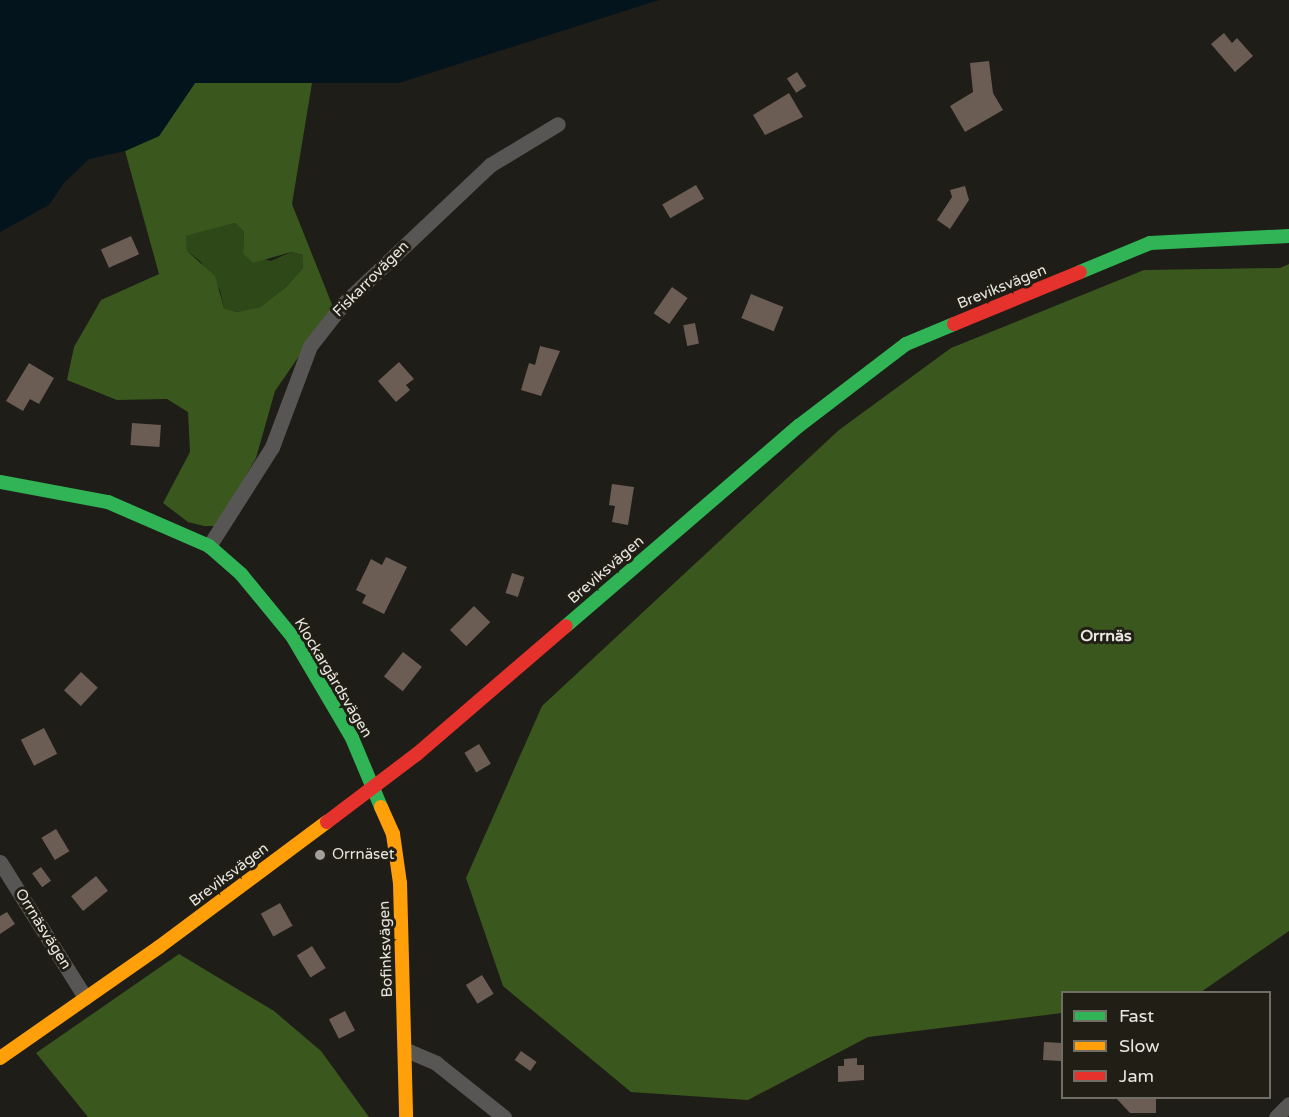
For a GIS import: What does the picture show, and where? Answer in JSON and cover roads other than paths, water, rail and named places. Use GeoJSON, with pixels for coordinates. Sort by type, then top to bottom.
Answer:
{"type":"FeatureCollection","features":[{"type":"Feature","properties":{"kind":"main road","name":"Breviksvägen"},"geometry":{"type":"LineString","coordinates":[[0,1058],[159,947],[417,754],[800,425],[906,344],[1150,243],[1289,236]]}},
{"type":"Feature","properties":{"kind":"main road","name":"Klockargårdsvägen"},"geometry":{"type":"LineString","coordinates":[[0,482],[108,502],[209,546],[241,574],[292,636],[374,784]]}},
{"type":"Feature","properties":{"kind":"main road","name":"Bofinksvägen"},"geometry":{"type":"LineString","coordinates":[[374,784],[393,834],[400,883],[406,1117]]}},
{"type":"Feature","properties":{"kind":"street","name":"Fiskarrovägen"},"geometry":{"type":"LineString","coordinates":[[209,546],[272,447],[310,346],[342,305],[490,165],[558,124]]}},
{"type":"Feature","properties":{"kind":"street","name":"Orrnäsvägen"},"geometry":{"type":"LineString","coordinates":[[0,862],[85,997]]}},
{"type":"Feature","properties":{"kind":"street"},"geometry":{"type":"LineString","coordinates":[[406,1050],[436,1063],[504,1117]]}},
{"type":"Feature","properties":{"kind":"street"},"geometry":{"type":"LineString","coordinates":[[1276,1117],[1289,1104]]}},
{"type":"Feature","properties":{"kind":"water"},"geometry":{"type":"Polygon","coordinates":[[[0,0],[659,0],[399,83],[195,83],[159,136],[125,151],[89,159],[64,183],[49,205],[0,232],[0,0]]]}},
{"type":"Feature","properties":{"kind":"place","name":"Orrnäset"},"geometry":{"type":"Point","coordinates":[320,855]}},
{"type":"Feature","properties":{"kind":"district","name":"Orrnäs"},"geometry":{"type":"Point","coordinates":[1106,636]}}]}
